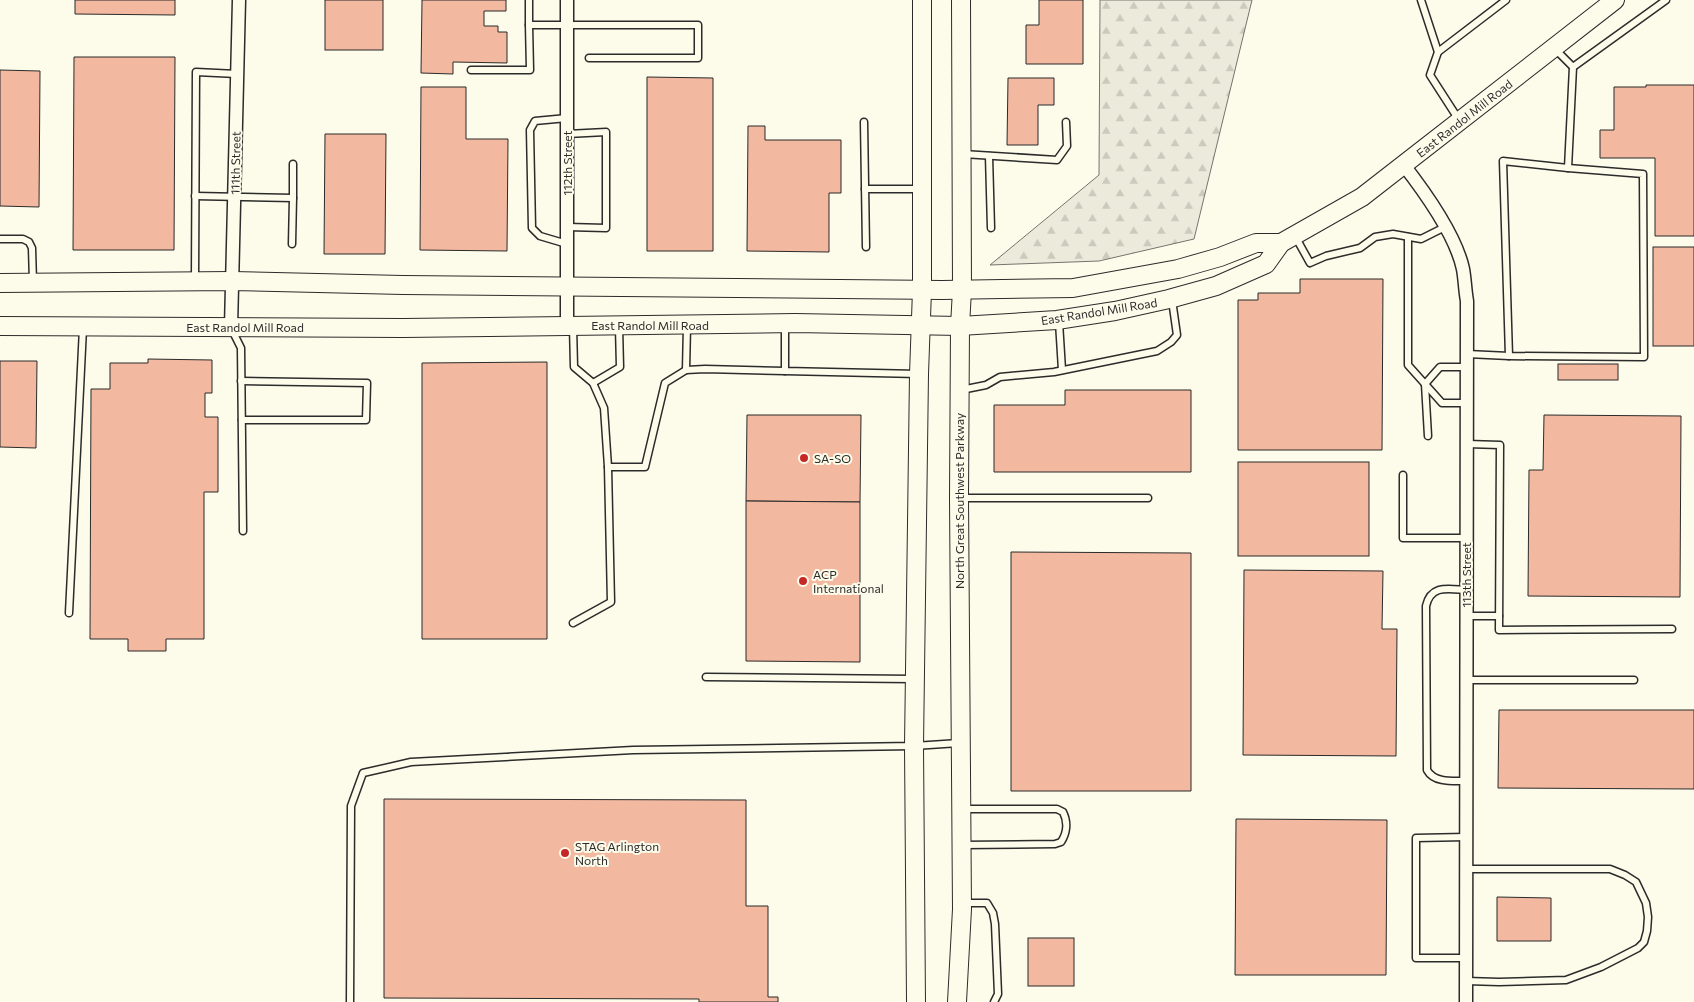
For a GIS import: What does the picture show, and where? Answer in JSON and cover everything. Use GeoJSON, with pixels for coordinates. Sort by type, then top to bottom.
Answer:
{"type":"FeatureCollection","features":[{"type":"Feature","properties":{"kind":"main road"},"geometry":{"type":"LineString","coordinates":[[916,1002],[914,679],[922,290],[922,0]]}},
{"type":"Feature","properties":{"kind":"main road","name":"North Great Southwest Parkway"},"geometry":{"type":"LineString","coordinates":[[958,1002],[962,903],[959,498],[962,290],[961,0]]}},
{"type":"Feature","properties":{"kind":"main road","name":"East Randol Mill Road"},"geometry":{"type":"LineString","coordinates":[[0,326],[403,328],[785,324],[960,326],[1059,320],[1115,311],[1216,286],[1266,264],[1288,239],[1362,197],[1616,0]]}},
{"type":"Feature","properties":{"kind":"main road","name":"East Randol Mill Road"},"geometry":{"type":"LineString","coordinates":[[0,283],[232,281],[567,287],[922,290],[1073,288],[1178,269],[1220,257],[1256,243],[1288,239]]}},
{"type":"Feature","properties":{"kind":"street","name":"111th Street"},"geometry":{"type":"LineString","coordinates":[[231,327],[239,0]]}},
{"type":"Feature","properties":{"kind":"street","name":"112th Street"},"geometry":{"type":"LineString","coordinates":[[566,0],[567,287],[570,325]]}},
{"type":"Feature","properties":{"kind":"street","name":"113th Street"},"geometry":{"type":"LineString","coordinates":[[1403,164],[1422,188],[1452,238],[1463,268],[1467,301],[1466,1002]]}},
{"type":"Feature","properties":{"kind":"lane"},"geometry":{"type":"LineString","coordinates":[[471,70],[530,70],[528,0]]}},
{"type":"Feature","properties":{"kind":"lane"},"geometry":{"type":"LineString","coordinates":[[1421,0],[1438,52]]}},
{"type":"Feature","properties":{"kind":"lane"},"geometry":{"type":"LineString","coordinates":[[1460,121],[1430,75],[1438,52],[1506,0]]}},
{"type":"Feature","properties":{"kind":"lane"},"geometry":{"type":"LineString","coordinates":[[1573,67],[1666,0]]}},
{"type":"Feature","properties":{"kind":"lane"},"geometry":{"type":"LineString","coordinates":[[529,26],[698,26],[698,58],[589,58]]}},
{"type":"Feature","properties":{"kind":"lane"},"geometry":{"type":"LineString","coordinates":[[1554,48],[1573,67],[1568,168]]}},
{"type":"Feature","properties":{"kind":"lane"},"geometry":{"type":"LineString","coordinates":[[195,282],[196,72],[237,74]]}},
{"type":"Feature","properties":{"kind":"lane"},"geometry":{"type":"LineString","coordinates":[[566,118],[535,121],[530,130],[532,228],[540,236],[567,244]]}},
{"type":"Feature","properties":{"kind":"lane"},"geometry":{"type":"LineString","coordinates":[[864,122],[866,247]]}},
{"type":"Feature","properties":{"kind":"lane"},"geometry":{"type":"LineString","coordinates":[[961,154],[1057,160],[1066,146],[1066,122]]}},
{"type":"Feature","properties":{"kind":"lane"},"geometry":{"type":"LineString","coordinates":[[567,134],[606,132],[606,228],[567,227]]}},
{"type":"Feature","properties":{"kind":"lane"},"geometry":{"type":"LineString","coordinates":[[989,156],[991,228]]}},
{"type":"Feature","properties":{"kind":"lane"},"geometry":{"type":"LineString","coordinates":[[1428,436],[1425,384],[1440,367],[1467,361],[1509,356],[1644,357],[1643,174],[1502,161],[1509,356]]}},
{"type":"Feature","properties":{"kind":"lane"},"geometry":{"type":"LineString","coordinates":[[292,244],[293,164]]}},
{"type":"Feature","properties":{"kind":"lane"},"geometry":{"type":"LineString","coordinates":[[865,189],[922,189]]}},
{"type":"Feature","properties":{"kind":"lane"},"geometry":{"type":"LineString","coordinates":[[196,196],[293,198]]}},
{"type":"Feature","properties":{"kind":"lane"},"geometry":{"type":"LineString","coordinates":[[1288,239],[1310,263],[1326,256],[1360,248],[1375,236],[1393,234],[1420,239],[1445,227]]}},
{"type":"Feature","properties":{"kind":"lane"},"geometry":{"type":"LineString","coordinates":[[1408,237],[1408,365],[1442,403],[1466,403]]}},
{"type":"Feature","properties":{"kind":"lane"},"geometry":{"type":"LineString","coordinates":[[0,239],[23,239],[29,242],[32,248],[33,283]]}},
{"type":"Feature","properties":{"kind":"lane"},"geometry":{"type":"LineString","coordinates":[[960,390],[986,385],[1000,377],[1062,370],[1157,351],[1171,342],[1177,335],[1172,298]]}},
{"type":"Feature","properties":{"kind":"lane"},"geometry":{"type":"LineString","coordinates":[[1059,320],[1062,370]]}},
{"type":"Feature","properties":{"kind":"lane"},"geometry":{"type":"LineString","coordinates":[[785,324],[785,371]]}},
{"type":"Feature","properties":{"kind":"lane"},"geometry":{"type":"LineString","coordinates":[[570,325],[574,367],[593,383],[604,408],[608,467],[611,602],[573,623]]}},
{"type":"Feature","properties":{"kind":"lane"},"geometry":{"type":"LineString","coordinates":[[593,383],[620,367],[619,325]]}},
{"type":"Feature","properties":{"kind":"lane"},"geometry":{"type":"LineString","coordinates":[[686,370],[687,325]]}},
{"type":"Feature","properties":{"kind":"lane"},"geometry":{"type":"LineString","coordinates":[[69,614],[83,327]]}},
{"type":"Feature","properties":{"kind":"lane"},"geometry":{"type":"LineString","coordinates":[[231,327],[241,348],[243,530]]}},
{"type":"Feature","properties":{"kind":"lane"},"geometry":{"type":"LineString","coordinates":[[608,467],[646,467],[665,383],[686,370],[919,374]]}},
{"type":"Feature","properties":{"kind":"lane"},"geometry":{"type":"LineString","coordinates":[[241,381],[367,383],[366,420],[242,420]]}},
{"type":"Feature","properties":{"kind":"lane"},"geometry":{"type":"LineString","coordinates":[[1466,444],[1500,445],[1499,630],[1672,629]]}},
{"type":"Feature","properties":{"kind":"lane"},"geometry":{"type":"LineString","coordinates":[[1403,475],[1403,538],[1466,538]]}},
{"type":"Feature","properties":{"kind":"lane"},"geometry":{"type":"LineString","coordinates":[[959,498],[1148,498]]}},
{"type":"Feature","properties":{"kind":"lane"},"geometry":{"type":"LineString","coordinates":[[1466,590],[1443,588],[1436,591],[1428,600],[1426,606],[1427,770],[1438,780],[1466,782]]}},
{"type":"Feature","properties":{"kind":"lane"},"geometry":{"type":"LineString","coordinates":[[1466,616],[1499,616]]}},
{"type":"Feature","properties":{"kind":"lane"},"geometry":{"type":"LineString","coordinates":[[706,677],[914,679]]}},
{"type":"Feature","properties":{"kind":"lane"},"geometry":{"type":"LineString","coordinates":[[1466,680],[1634,680]]}},
{"type":"Feature","properties":{"kind":"lane"},"geometry":{"type":"LineString","coordinates":[[350,1002],[351,806],[363,773],[411,762],[633,750],[914,746],[960,743]]}},
{"type":"Feature","properties":{"kind":"lane"},"geometry":{"type":"LineString","coordinates":[[961,809],[1057,809],[1063,812],[1065,817],[1066,834],[1061,842],[1055,844],[961,845]]}},
{"type":"Feature","properties":{"kind":"lane"},"geometry":{"type":"LineString","coordinates":[[1466,837],[1416,838],[1416,958],[1466,958]]}},
{"type":"Feature","properties":{"kind":"lane"},"geometry":{"type":"LineString","coordinates":[[1466,869],[1610,869],[1636,882],[1646,902],[1648,917],[1644,942],[1638,948],[1601,967],[1566,980],[1466,981]]}},
{"type":"Feature","properties":{"kind":"lane"},"geometry":{"type":"LineString","coordinates":[[962,903],[987,903],[993,913],[998,994],[994,1002]]}},
{"type":"Feature","properties":{"kind":"green space"},"geometry":{"type":"Polygon","coordinates":[[[1100,0],[1252,0],[1194,239],[1099,261],[990,265],[1099,175],[1100,0]]]}},
{"type":"Feature","properties":{"kind":"building"},"geometry":{"type":"Polygon","coordinates":[[[75,0],[175,0],[175,15],[75,14],[75,0]]]}},
{"type":"Feature","properties":{"kind":"building"},"geometry":{"type":"Polygon","coordinates":[[[325,0],[383,0],[383,50],[325,50],[325,0]]]}},
{"type":"Feature","properties":{"kind":"building"},"geometry":{"type":"Polygon","coordinates":[[[422,0],[506,0],[506,11],[484,11],[484,26],[498,26],[498,32],[507,32],[507,63],[453,62],[453,74],[421,73],[422,0]]]}},
{"type":"Feature","properties":{"kind":"building"},"geometry":{"type":"Polygon","coordinates":[[[1039,0],[1083,0],[1083,64],[1026,64],[1026,25],[1039,25],[1039,0]]]}},
{"type":"Feature","properties":{"kind":"building"},"geometry":{"type":"Polygon","coordinates":[[[74,57],[175,57],[174,250],[73,250],[74,57]]]}},
{"type":"Feature","properties":{"kind":"building"},"geometry":{"type":"Polygon","coordinates":[[[0,70],[40,71],[39,207],[0,206],[0,70]]]}},
{"type":"Feature","properties":{"kind":"building"},"geometry":{"type":"Polygon","coordinates":[[[647,77],[713,78],[713,251],[647,251],[647,77]]]}},
{"type":"Feature","properties":{"kind":"building"},"geometry":{"type":"Polygon","coordinates":[[[1008,78],[1054,78],[1054,105],[1038,105],[1038,145],[1007,145],[1008,78]]]}},
{"type":"Feature","properties":{"kind":"building"},"geometry":{"type":"Polygon","coordinates":[[[1646,85],[1694,85],[1694,236],[1655,236],[1655,158],[1600,158],[1600,130],[1614,130],[1614,87],[1646,87],[1646,85]]]}},
{"type":"Feature","properties":{"kind":"building"},"geometry":{"type":"Polygon","coordinates":[[[421,87],[466,87],[466,139],[508,139],[507,251],[420,250],[421,87]]]}},
{"type":"Feature","properties":{"kind":"building"},"geometry":{"type":"Polygon","coordinates":[[[748,126],[765,126],[765,140],[841,140],[841,193],[829,193],[829,252],[747,251],[748,126]]]}},
{"type":"Feature","properties":{"kind":"building"},"geometry":{"type":"Polygon","coordinates":[[[325,134],[386,134],[385,254],[324,254],[325,134]]]}},
{"type":"Feature","properties":{"kind":"building"},"geometry":{"type":"Polygon","coordinates":[[[1653,247],[1694,247],[1694,346],[1653,346],[1653,247]]]}},
{"type":"Feature","properties":{"kind":"building"},"geometry":{"type":"Polygon","coordinates":[[[1300,279],[1383,279],[1382,450],[1238,450],[1238,300],[1258,300],[1258,293],[1300,293],[1300,279]]]}},
{"type":"Feature","properties":{"kind":"building"},"geometry":{"type":"Polygon","coordinates":[[[148,359],[212,360],[212,393],[205,393],[205,417],[218,417],[218,492],[204,492],[204,639],[166,639],[166,651],[128,651],[128,639],[90,639],[91,389],[110,389],[110,363],[148,363],[148,359]]]}},
{"type":"Feature","properties":{"kind":"building"},"geometry":{"type":"Polygon","coordinates":[[[0,361],[37,361],[36,448],[0,447],[0,361]]]}},
{"type":"Feature","properties":{"kind":"building"},"geometry":{"type":"Polygon","coordinates":[[[547,362],[547,639],[422,639],[422,363],[547,362]]]}},
{"type":"Feature","properties":{"kind":"building"},"geometry":{"type":"Polygon","coordinates":[[[1558,364],[1618,364],[1618,380],[1558,380],[1558,364]]]}},
{"type":"Feature","properties":{"kind":"building"},"geometry":{"type":"Polygon","coordinates":[[[1065,390],[1191,390],[1191,472],[994,472],[994,405],[1065,405],[1065,390]]]}},
{"type":"Feature","properties":{"kind":"building","name":"SA-SO"},"geometry":{"type":"Polygon","coordinates":[[[747,415],[861,415],[860,502],[746,501],[747,415]]]}},
{"type":"Feature","properties":{"kind":"building"},"geometry":{"type":"Polygon","coordinates":[[[1544,415],[1681,416],[1680,597],[1528,596],[1529,470],[1543,470],[1544,415]]]}},
{"type":"Feature","properties":{"kind":"building"},"geometry":{"type":"Polygon","coordinates":[[[1238,462],[1369,462],[1369,556],[1238,556],[1238,462]]]}},
{"type":"Feature","properties":{"kind":"building","name":"ACP International"},"geometry":{"type":"Polygon","coordinates":[[[746,501],[860,502],[860,662],[746,661],[746,501]]]}},
{"type":"Feature","properties":{"kind":"building"},"geometry":{"type":"Polygon","coordinates":[[[1011,552],[1191,553],[1191,791],[1011,791],[1011,552]]]}},
{"type":"Feature","properties":{"kind":"building"},"geometry":{"type":"Polygon","coordinates":[[[1244,570],[1383,571],[1382,629],[1397,629],[1396,756],[1243,755],[1244,570]]]}},
{"type":"Feature","properties":{"kind":"building"},"geometry":{"type":"Polygon","coordinates":[[[1499,710],[1694,710],[1694,789],[1498,788],[1499,710]]]}},
{"type":"Feature","properties":{"kind":"building","name":"STAG Arlington North"},"geometry":{"type":"Polygon","coordinates":[[[384,799],[746,800],[746,906],[768,906],[768,997],[778,997],[778,1002],[699,1002],[699,999],[384,998],[384,799]]]}},
{"type":"Feature","properties":{"kind":"building"},"geometry":{"type":"Polygon","coordinates":[[[1236,819],[1387,820],[1386,975],[1235,975],[1236,819]]]}},
{"type":"Feature","properties":{"kind":"building"},"geometry":{"type":"Polygon","coordinates":[[[1497,897],[1551,898],[1551,941],[1497,941],[1497,897]]]}},
{"type":"Feature","properties":{"kind":"building"},"geometry":{"type":"Polygon","coordinates":[[[1028,938],[1074,938],[1074,986],[1028,986],[1028,938]]]}},
{"type":"Feature","properties":{"kind":"place","name":"SA-SO"},"geometry":{"type":"Point","coordinates":[804,458]}},
{"type":"Feature","properties":{"kind":"place","name":"ACP International"},"geometry":{"type":"Point","coordinates":[803,581]}},
{"type":"Feature","properties":{"kind":"place","name":"STAG Arlington North"},"geometry":{"type":"Point","coordinates":[565,853]}}]}
